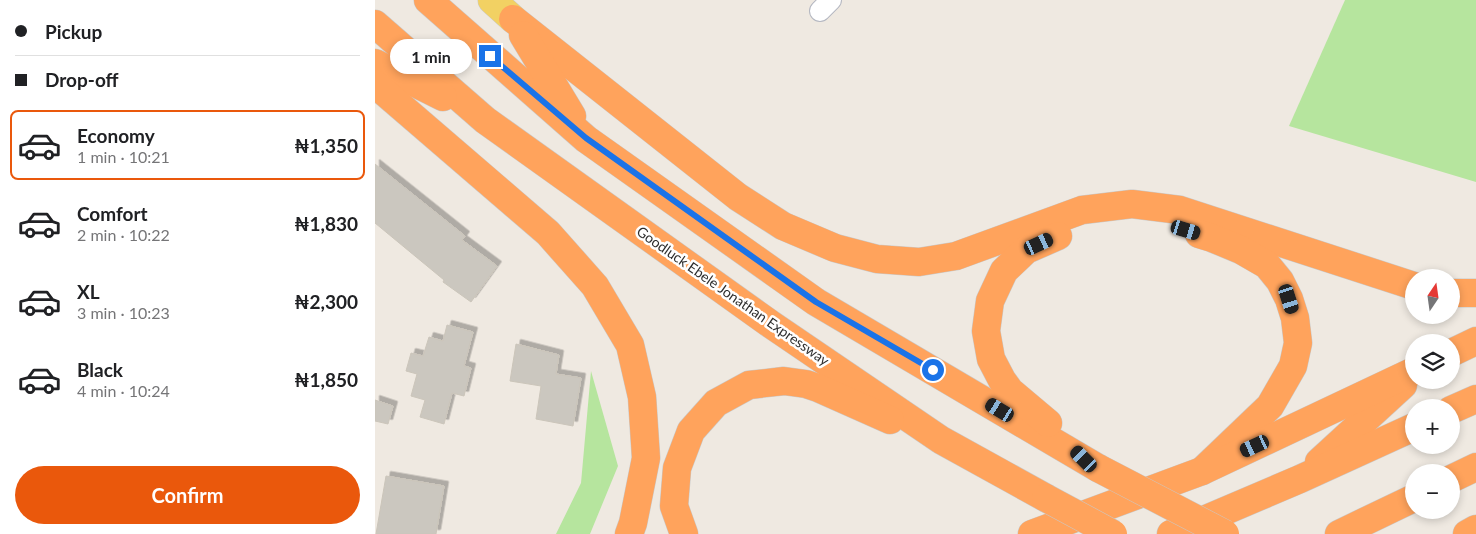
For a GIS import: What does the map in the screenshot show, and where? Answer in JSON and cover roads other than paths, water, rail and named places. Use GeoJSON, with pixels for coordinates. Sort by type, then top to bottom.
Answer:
{"type":"FeatureCollection","features":[{"type":"Feature","properties":{"kind":"highway"},"geometry":{"type":"LineString","coordinates":[[428,0],[586,138],[816,302],[1091,464],[1225,534]]}},
{"type":"Feature","properties":{"kind":"highway"},"geometry":{"type":"LineString","coordinates":[[513,19],[586,138]]}},
{"type":"Feature","properties":{"kind":"highway"},"geometry":{"type":"LineString","coordinates":[[513,19],[738,197],[783,226],[835,248],[877,259],[919,262],[956,256],[1082,210],[1132,204],[1180,210],[1405,283]]}},
{"type":"Feature","properties":{"kind":"highway","name":"Goodluck Ebele Jonathan Expressway"},"geometry":{"type":"LineString","coordinates":[[375,24],[485,120],[769,322],[941,440],[1113,534]]}},
{"type":"Feature","properties":{"kind":"highway"},"geometry":{"type":"LineString","coordinates":[[375,63],[485,120]]}},
{"type":"Feature","properties":{"kind":"highway"},"geometry":{"type":"LineString","coordinates":[[375,84],[548,233],[595,286],[630,345],[642,397],[647,458],[629,534]]}},
{"type":"Feature","properties":{"kind":"highway"},"geometry":{"type":"LineString","coordinates":[[1091,464],[1010,391],[1002,380],[991,359],[986,332],[990,301],[1004,271],[1026,250],[1053,237],[1080,230],[1137,223],[1173,226],[1212,238],[1241,250],[1267,265],[1280,281],[1289,299],[1295,318],[1298,343],[1293,366],[1270,406],[1202,471]]}},
{"type":"Feature","properties":{"kind":"highway"},"geometry":{"type":"LineString","coordinates":[[1460,293],[1476,293]]}},
{"type":"Feature","properties":{"kind":"highway"},"geometry":{"type":"LineString","coordinates":[[1460,349],[1476,341]]}},
{"type":"Feature","properties":{"kind":"highway"},"geometry":{"type":"LineString","coordinates":[[1032,534],[1202,471],[1405,375]]}},
{"type":"Feature","properties":{"kind":"highway"},"geometry":{"type":"LineString","coordinates":[[684,534],[674,506],[677,468],[691,432],[716,404],[749,385],[783,381],[812,386],[881,417],[941,440]]}},
{"type":"Feature","properties":{"kind":"highway"},"geometry":{"type":"LineString","coordinates":[[1300,479],[1405,384]]}},
{"type":"Feature","properties":{"kind":"highway"},"geometry":{"type":"LineString","coordinates":[[1460,406],[1476,399]]}},
{"type":"Feature","properties":{"kind":"highway"},"geometry":{"type":"LineString","coordinates":[[1171,534],[1300,479],[1405,431]]}},
{"type":"Feature","properties":{"kind":"highway"},"geometry":{"type":"LineString","coordinates":[[1460,475],[1476,467]]}},
{"type":"Feature","properties":{"kind":"highway"},"geometry":{"type":"LineString","coordinates":[[1339,534],[1405,502]]}},
{"type":"Feature","properties":{"kind":"highway"},"geometry":{"type":"LineString","coordinates":[[1467,534],[1476,529]]}},
{"type":"Feature","properties":{"kind":"main road"},"geometry":{"type":"LineString","coordinates":[[492,0],[513,19]]}}]}
